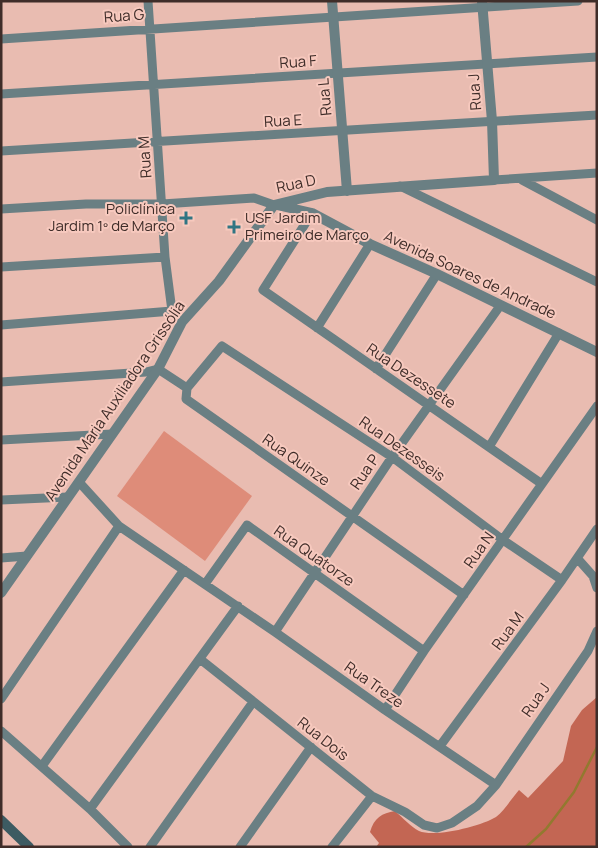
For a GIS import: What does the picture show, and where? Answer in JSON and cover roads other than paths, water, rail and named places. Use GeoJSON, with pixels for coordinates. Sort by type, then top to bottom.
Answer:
{"type":"FeatureCollection","features":[{"type":"Feature","properties":{"kind":"main road"},"geometry":{"type":"LineString","coordinates":[[1,820],[29,847]]}},
{"type":"Feature","properties":{"kind":"street","name":"Rua M"},"geometry":{"type":"LineString","coordinates":[[148,1],[166,257],[172,311]]}},
{"type":"Feature","properties":{"kind":"street","name":"Rua L"},"geometry":{"type":"LineString","coordinates":[[332,1],[347,191]]}},
{"type":"Feature","properties":{"kind":"street","name":"Rua G"},"geometry":{"type":"LineString","coordinates":[[1,39],[482,5],[578,1]]}},
{"type":"Feature","properties":{"kind":"street","name":"Rua J"},"geometry":{"type":"LineString","coordinates":[[482,5],[492,121],[494,180]]}},
{"type":"Feature","properties":{"kind":"street","name":"Rua F"},"geometry":{"type":"LineString","coordinates":[[1,94],[597,57]]}},
{"type":"Feature","properties":{"kind":"street","name":"Rua E"},"geometry":{"type":"LineString","coordinates":[[1,151],[597,115]]}},
{"type":"Feature","properties":{"kind":"street","name":"Rua D"},"geometry":{"type":"LineString","coordinates":[[1,209],[86,204],[162,204],[254,198],[274,204],[327,192],[597,173]]}},
{"type":"Feature","properties":{"kind":"street"},"geometry":{"type":"LineString","coordinates":[[521,179],[597,220]]}},
{"type":"Feature","properties":{"kind":"street"},"geometry":{"type":"LineString","coordinates":[[400,186],[597,282]]}},
{"type":"Feature","properties":{"kind":"street","name":"Avenida Soares de Andrade"},"geometry":{"type":"LineString","coordinates":[[274,204],[312,213],[370,244],[437,274],[597,352]]}},
{"type":"Feature","properties":{"kind":"street","name":"Avenida Maria Auxiliadora Grissólia"},"geometry":{"type":"LineString","coordinates":[[1,593],[158,369],[182,322],[219,281],[274,204]]}},
{"type":"Feature","properties":{"kind":"street","name":"Rua Dezessete"},"geometry":{"type":"LineString","coordinates":[[312,213],[264,290],[542,484]]}},
{"type":"Feature","properties":{"kind":"street"},"geometry":{"type":"LineString","coordinates":[[317,328],[370,244]]}},
{"type":"Feature","properties":{"kind":"street"},"geometry":{"type":"LineString","coordinates":[[1,267],[166,257]]}},
{"type":"Feature","properties":{"kind":"street"},"geometry":{"type":"LineString","coordinates":[[376,369],[437,274]]}},
{"type":"Feature","properties":{"kind":"street","name":"Rua P"},"geometry":{"type":"LineString","coordinates":[[275,632],[392,457],[500,306]]}},
{"type":"Feature","properties":{"kind":"street"},"geometry":{"type":"LineString","coordinates":[[1,325],[172,311],[182,322]]}},
{"type":"Feature","properties":{"kind":"street"},"geometry":{"type":"LineString","coordinates":[[489,447],[559,333]]}},
{"type":"Feature","properties":{"kind":"street","name":"Rua Dezesseis"},"geometry":{"type":"LineString","coordinates":[[187,388],[222,346],[392,457],[502,540],[562,580]]}},
{"type":"Feature","properties":{"kind":"street"},"geometry":{"type":"LineString","coordinates":[[1,382],[146,372],[158,369],[187,388]]}},
{"type":"Feature","properties":{"kind":"street","name":"Rua Quinze"},"geometry":{"type":"LineString","coordinates":[[187,388],[186,398],[464,596]]}},
{"type":"Feature","properties":{"kind":"street","name":"Rua N"},"geometry":{"type":"LineString","coordinates":[[385,710],[424,651],[597,406]]}},
{"type":"Feature","properties":{"kind":"street"},"geometry":{"type":"LineString","coordinates":[[1,440],[112,434]]}},
{"type":"Feature","properties":{"kind":"street","name":"Rua Treze"},"geometry":{"type":"LineString","coordinates":[[79,482],[119,526],[238,606],[385,710],[496,784]]}},
{"type":"Feature","properties":{"kind":"street"},"geometry":{"type":"LineString","coordinates":[[1,500],[68,497]]}},
{"type":"Feature","properties":{"kind":"street","name":"Rua Quatorze"},"geometry":{"type":"LineString","coordinates":[[205,584],[247,525],[424,651]]}},
{"type":"Feature","properties":{"kind":"street"},"geometry":{"type":"LineString","coordinates":[[1,699],[119,526]]}},
{"type":"Feature","properties":{"kind":"street","name":"Rua M"},"geometry":{"type":"LineString","coordinates":[[440,746],[597,530]]}},
{"type":"Feature","properties":{"kind":"street"},"geometry":{"type":"LineString","coordinates":[[1,558],[27,556]]}},
{"type":"Feature","properties":{"kind":"street"},"geometry":{"type":"LineString","coordinates":[[577,558],[593,576],[597,588]]}},
{"type":"Feature","properties":{"kind":"street"},"geometry":{"type":"LineString","coordinates":[[42,766],[184,570]]}},
{"type":"Feature","properties":{"kind":"street"},"geometry":{"type":"LineString","coordinates":[[90,809],[238,606]]}},
{"type":"Feature","properties":{"kind":"street","name":"Rua J"},"geometry":{"type":"LineString","coordinates":[[437,828],[452,824],[477,806],[496,784],[588,651],[597,631]]}},
{"type":"Feature","properties":{"kind":"street","name":"Rua Dois"},"geometry":{"type":"LineString","coordinates":[[200,659],[372,796],[405,812],[424,825],[437,828]]}},
{"type":"Feature","properties":{"kind":"street"},"geometry":{"type":"LineString","coordinates":[[150,847],[253,702]]}},
{"type":"Feature","properties":{"kind":"street"},"geometry":{"type":"LineString","coordinates":[[1,731],[90,809],[128,847]]}},
{"type":"Feature","properties":{"kind":"street"},"geometry":{"type":"LineString","coordinates":[[240,847],[311,746]]}},
{"type":"Feature","properties":{"kind":"street"},"geometry":{"type":"LineString","coordinates":[[332,847],[372,796]]}},
{"type":"Feature","properties":{"kind":"waterway"},"geometry":{"type":"LineString","coordinates":[[526,847],[546,829],[574,792],[597,747]]}},
{"type":"Feature","properties":{"kind":"place","name":"Policlínica Jardim 1º de Março"},"geometry":{"type":"Point","coordinates":[186,218]}},
{"type":"Feature","properties":{"kind":"place","name":"USF Jardim Primeiro de Março"},"geometry":{"type":"Point","coordinates":[234,227]}}]}
